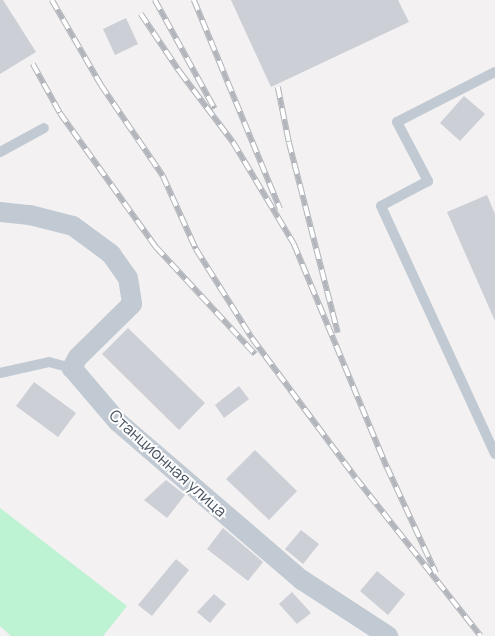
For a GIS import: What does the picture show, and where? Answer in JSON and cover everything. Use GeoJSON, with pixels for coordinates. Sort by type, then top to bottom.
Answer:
{"type":"FeatureCollection","features":[{"type":"Feature","properties":{"kind":"street"},"geometry":{"type":"LineString","coordinates":[[0,212],[30,215],[73,226],[111,254],[128,278],[132,304],[78,357],[72,368]]}},
{"type":"Feature","properties":{"kind":"street","name":"Станционная улица"},"geometry":{"type":"LineString","coordinates":[[72,368],[118,422],[302,580],[388,636]]}},
{"type":"Feature","properties":{"kind":"lane"},"geometry":{"type":"LineString","coordinates":[[495,72],[397,122],[428,180],[381,206],[495,454]]}},
{"type":"Feature","properties":{"kind":"lane"},"geometry":{"type":"LineString","coordinates":[[0,152],[44,128]]}},
{"type":"Feature","properties":{"kind":"lane"},"geometry":{"type":"LineString","coordinates":[[0,373],[49,362],[72,368]]}},
{"type":"Feature","properties":{"kind":"green space"},"geometry":{"type":"Polygon","coordinates":[[[0,508],[127,606],[103,636],[11,636],[0,626],[0,508]]]}},
{"type":"Feature","properties":{"kind":"building"},"geometry":{"type":"Polygon","coordinates":[[[0,0],[3,0],[36,52],[0,74],[0,0]]]}},
{"type":"Feature","properties":{"kind":"building"},"geometry":{"type":"Polygon","coordinates":[[[231,0],[398,0],[409,22],[271,87],[231,0]]]}},
{"type":"Feature","properties":{"kind":"building"},"geometry":{"type":"Polygon","coordinates":[[[126,18],[138,44],[115,55],[103,29],[126,18]]]}},
{"type":"Feature","properties":{"kind":"building"},"geometry":{"type":"Polygon","coordinates":[[[464,96],[485,114],[460,141],[440,123],[464,96]]]}},
{"type":"Feature","properties":{"kind":"building"},"geometry":{"type":"Polygon","coordinates":[[[487,195],[495,214],[495,321],[447,212],[487,195]]]}},
{"type":"Feature","properties":{"kind":"building"},"geometry":{"type":"Polygon","coordinates":[[[128,328],[205,403],[179,430],[102,354],[128,328]]]}},
{"type":"Feature","properties":{"kind":"building"},"geometry":{"type":"Polygon","coordinates":[[[34,382],[76,413],[58,437],[16,406],[34,382]]]}},
{"type":"Feature","properties":{"kind":"building"},"geometry":{"type":"Polygon","coordinates":[[[239,386],[249,399],[224,418],[215,405],[239,386]]]}},
{"type":"Feature","properties":{"kind":"building"},"geometry":{"type":"Polygon","coordinates":[[[255,450],[297,491],[269,520],[226,479],[255,450]]]}},
{"type":"Feature","properties":{"kind":"building"},"geometry":{"type":"Polygon","coordinates":[[[166,480],[185,495],[167,518],[144,500],[166,480]]]}},
{"type":"Feature","properties":{"kind":"building"},"geometry":{"type":"Polygon","coordinates":[[[223,528],[263,562],[248,581],[207,549],[223,528]]]}},
{"type":"Feature","properties":{"kind":"building"},"geometry":{"type":"Polygon","coordinates":[[[301,530],[319,544],[303,564],[285,549],[301,530]]]}},
{"type":"Feature","properties":{"kind":"building"},"geometry":{"type":"Polygon","coordinates":[[[176,559],[189,570],[152,616],[138,605],[176,559]]]}},
{"type":"Feature","properties":{"kind":"building"},"geometry":{"type":"Polygon","coordinates":[[[377,571],[405,594],[388,615],[360,591],[377,571]]]}},
{"type":"Feature","properties":{"kind":"building"},"geometry":{"type":"Polygon","coordinates":[[[292,592],[311,613],[297,624],[279,604],[292,592]]]}},
{"type":"Feature","properties":{"kind":"building"},"geometry":{"type":"Polygon","coordinates":[[[214,594],[226,604],[210,623],[197,612],[214,594]]]}},
{"type":"Feature","properties":{"kind":"railway"},"geometry":{"type":"LineString","coordinates":[[52,0],[101,85],[163,176],[196,249],[252,338],[356,478],[481,636]]}},
{"type":"Feature","properties":{"kind":"railway"},"geometry":{"type":"LineString","coordinates":[[155,0],[215,109]]}},
{"type":"Feature","properties":{"kind":"railway"},"geometry":{"type":"LineString","coordinates":[[194,0],[280,209]]}},
{"type":"Feature","properties":{"kind":"railway"},"geometry":{"type":"LineString","coordinates":[[141,14],[180,72],[233,142],[294,244],[387,467],[436,573]]}},
{"type":"Feature","properties":{"kind":"railway"},"geometry":{"type":"LineString","coordinates":[[33,64],[60,113],[156,247],[255,354]]}},
{"type":"Feature","properties":{"kind":"railway"},"geometry":{"type":"LineString","coordinates":[[278,87],[289,142],[338,333]]}}]}
